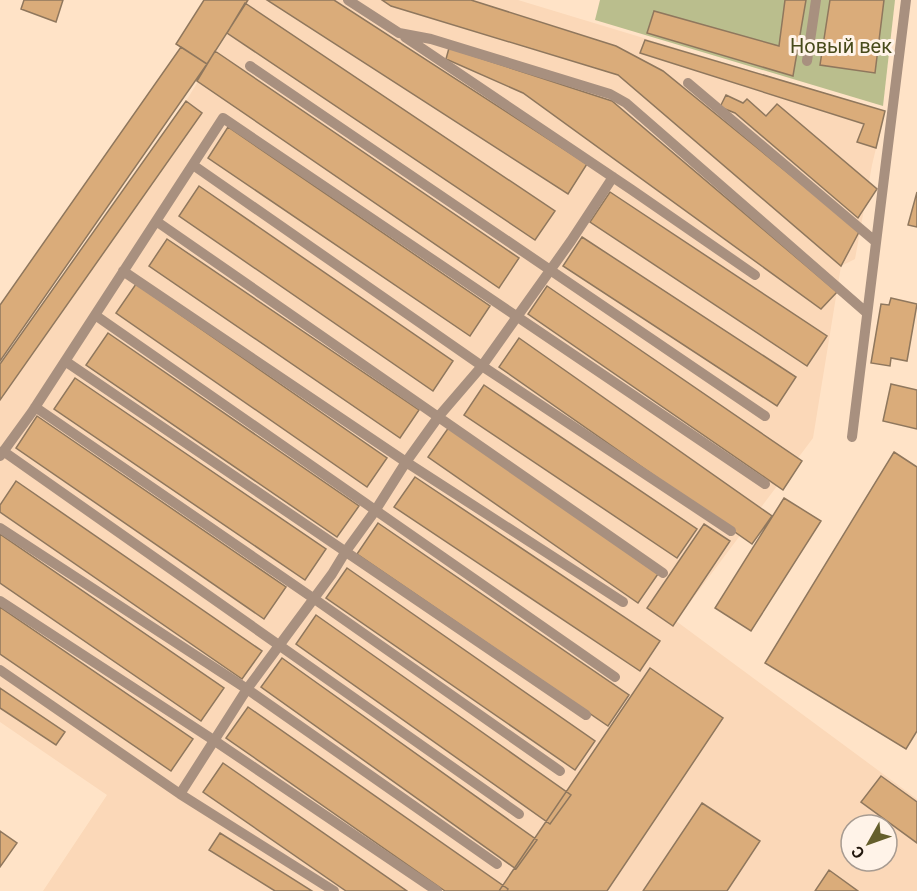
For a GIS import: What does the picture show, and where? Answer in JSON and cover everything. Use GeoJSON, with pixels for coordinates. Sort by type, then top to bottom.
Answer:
{"type":"FeatureCollection","features":[{"type":"Feature","properties":{"kind":"lane"},"geometry":{"type":"LineString","coordinates":[[348,0],[755,275]]}},
{"type":"Feature","properties":{"kind":"lane"},"geometry":{"type":"LineString","coordinates":[[807,61],[816,0]]}},
{"type":"Feature","properties":{"kind":"lane"},"geometry":{"type":"LineString","coordinates":[[852,437],[906,0]]}},
{"type":"Feature","properties":{"kind":"lane"},"geometry":{"type":"LineString","coordinates":[[399,33],[431,39],[610,94],[626,103],[867,313]]}},
{"type":"Feature","properties":{"kind":"lane"},"geometry":{"type":"LineString","coordinates":[[250,66],[765,416]]}},
{"type":"Feature","properties":{"kind":"lane"},"geometry":{"type":"LineString","coordinates":[[687,83],[876,242]]}},
{"type":"Feature","properties":{"kind":"lane"},"geometry":{"type":"LineString","coordinates":[[519,814],[2,453],[35,407],[223,118],[765,484]]}},
{"type":"Feature","properties":{"kind":"lane"},"geometry":{"type":"LineString","coordinates":[[193,165],[482,366],[731,531]]}},
{"type":"Feature","properties":{"kind":"lane"},"geometry":{"type":"LineString","coordinates":[[180,794],[247,689],[332,574],[406,462],[439,416],[482,366],[571,241],[613,177]]}},
{"type":"Feature","properties":{"kind":"lane"},"geometry":{"type":"LineString","coordinates":[[156,221],[663,573]]}},
{"type":"Feature","properties":{"kind":"lane"},"geometry":{"type":"LineString","coordinates":[[123,272],[406,462],[623,602]]}},
{"type":"Feature","properties":{"kind":"lane"},"geometry":{"type":"LineString","coordinates":[[95,315],[615,677]]}},
{"type":"Feature","properties":{"kind":"lane"},"geometry":{"type":"LineString","coordinates":[[65,361],[586,715]]}},
{"type":"Feature","properties":{"kind":"lane"},"geometry":{"type":"LineString","coordinates":[[35,407],[560,771]]}},
{"type":"Feature","properties":{"kind":"lane"},"geometry":{"type":"LineString","coordinates":[[0,528],[247,689],[498,864]]}},
{"type":"Feature","properties":{"kind":"lane"},"geometry":{"type":"LineString","coordinates":[[0,602],[215,741],[437,891]]}},
{"type":"Feature","properties":{"kind":"lane"},"geometry":{"type":"LineString","coordinates":[[0,670],[180,794],[334,891]]}},
{"type":"Feature","properties":{"kind":"shaded area"},"geometry":{"type":"Polygon","coordinates":[[[248,0],[518,0],[885,111],[872,165],[855,259],[841,266],[813,438],[676,621],[917,799],[917,891],[43,891],[107,795],[0,722],[0,365],[186,101],[248,0]]]}},
{"type":"Feature","properties":{"kind":"green space","name":"Новый век"},"geometry":{"type":"Polygon","coordinates":[[[600,0],[895,0],[883,106],[595,20],[600,0]]]}},
{"type":"Feature","properties":{"kind":"building"},"geometry":{"type":"Polygon","coordinates":[[[24,0],[63,0],[56,22],[21,9],[24,0]]]}},
{"type":"Feature","properties":{"kind":"building"},"geometry":{"type":"Polygon","coordinates":[[[204,0],[248,0],[207,64],[176,44],[204,0]]]}},
{"type":"Feature","properties":{"kind":"building"},"geometry":{"type":"Polygon","coordinates":[[[267,0],[334,0],[587,164],[568,194],[267,0]]]}},
{"type":"Feature","properties":{"kind":"building"},"geometry":{"type":"Polygon","coordinates":[[[382,0],[471,0],[616,46],[663,71],[858,230],[841,266],[618,75],[391,6],[382,0]]]}},
{"type":"Feature","properties":{"kind":"building","name":"Новый век"},"geometry":{"type":"Polygon","coordinates":[[[785,0],[806,0],[793,76],[647,33],[654,11],[779,46],[785,0]]]}},
{"type":"Feature","properties":{"kind":"building"},"geometry":{"type":"Polygon","coordinates":[[[830,0],[884,0],[875,73],[820,65],[830,0]]]}},
{"type":"Feature","properties":{"kind":"building"},"geometry":{"type":"Polygon","coordinates":[[[245,3],[555,211],[535,240],[227,33],[245,3]]]}},
{"type":"Feature","properties":{"kind":"building"},"geometry":{"type":"Polygon","coordinates":[[[645,40],[885,111],[876,148],[857,142],[864,124],[640,53],[645,40]]]}},
{"type":"Feature","properties":{"kind":"building"},"geometry":{"type":"Polygon","coordinates":[[[181,47],[207,64],[0,361],[0,305],[181,47]]]}},
{"type":"Feature","properties":{"kind":"building"},"geometry":{"type":"Polygon","coordinates":[[[449,48],[612,101],[837,292],[821,309],[523,93],[446,59],[449,48]]]}},
{"type":"Feature","properties":{"kind":"building"},"geometry":{"type":"Polygon","coordinates":[[[215,51],[519,258],[499,288],[197,81],[215,51]]]}},
{"type":"Feature","properties":{"kind":"building"},"geometry":{"type":"Polygon","coordinates":[[[726,95],[743,103],[747,99],[766,116],[777,104],[877,189],[858,218],[735,113],[720,107],[726,95]]]}},
{"type":"Feature","properties":{"kind":"building"},"geometry":{"type":"Polygon","coordinates":[[[186,101],[202,113],[0,400],[0,364],[186,101]]]}},
{"type":"Feature","properties":{"kind":"building"},"geometry":{"type":"Polygon","coordinates":[[[228,127],[490,306],[470,336],[208,158],[228,127]]]}},
{"type":"Feature","properties":{"kind":"building"},"geometry":{"type":"Polygon","coordinates":[[[199,186],[453,361],[433,391],[179,216],[199,186]]]}},
{"type":"Feature","properties":{"kind":"building"},"geometry":{"type":"Polygon","coordinates":[[[610,192],[827,336],[807,366],[590,222],[610,192]]]}},
{"type":"Feature","properties":{"kind":"building"},"geometry":{"type":"Polygon","coordinates":[[[917,192],[917,227],[908,225],[917,192]]]}},
{"type":"Feature","properties":{"kind":"building"},"geometry":{"type":"Polygon","coordinates":[[[582,237],[796,377],[777,406],[563,266],[582,237]]]}},
{"type":"Feature","properties":{"kind":"building"},"geometry":{"type":"Polygon","coordinates":[[[167,239],[419,410],[400,438],[149,266],[167,239]]]}},
{"type":"Feature","properties":{"kind":"building"},"geometry":{"type":"Polygon","coordinates":[[[136,284],[387,458],[367,487],[116,313],[136,284]]]}},
{"type":"Feature","properties":{"kind":"building"},"geometry":{"type":"Polygon","coordinates":[[[547,286],[802,461],[783,490],[528,314],[547,286]]]}},
{"type":"Feature","properties":{"kind":"building"},"geometry":{"type":"Polygon","coordinates":[[[891,298],[917,304],[907,361],[891,358],[890,366],[871,363],[881,304],[889,305],[891,298]]]}},
{"type":"Feature","properties":{"kind":"building"},"geometry":{"type":"Polygon","coordinates":[[[108,333],[359,506],[337,537],[86,365],[108,333]]]}},
{"type":"Feature","properties":{"kind":"building"},"geometry":{"type":"Polygon","coordinates":[[[519,338],[772,516],[752,544],[499,367],[519,338]]]}},
{"type":"Feature","properties":{"kind":"building"},"geometry":{"type":"Polygon","coordinates":[[[75,378],[326,549],[305,580],[54,409],[75,378]]]}},
{"type":"Feature","properties":{"kind":"building"},"geometry":{"type":"Polygon","coordinates":[[[891,384],[917,390],[917,429],[883,421],[891,384]]]}},
{"type":"Feature","properties":{"kind":"building"},"geometry":{"type":"Polygon","coordinates":[[[484,385],[697,529],[677,558],[464,415],[484,385]]]}},
{"type":"Feature","properties":{"kind":"building"},"geometry":{"type":"Polygon","coordinates":[[[37,416],[286,587],[264,619],[16,448],[37,416]]]}},
{"type":"Feature","properties":{"kind":"building"},"geometry":{"type":"Polygon","coordinates":[[[449,427],[658,574],[638,603],[428,457],[449,427]]]}},
{"type":"Feature","properties":{"kind":"building"},"geometry":{"type":"Polygon","coordinates":[[[894,452],[917,467],[917,731],[906,749],[765,663],[894,452]]]}},
{"type":"Feature","properties":{"kind":"building"},"geometry":{"type":"Polygon","coordinates":[[[415,477],[660,641],[640,671],[394,507],[415,477]]]}},
{"type":"Feature","properties":{"kind":"building"},"geometry":{"type":"Polygon","coordinates":[[[16,481],[262,651],[242,679],[0,512],[0,505],[16,481]]]}},
{"type":"Feature","properties":{"kind":"building"},"geometry":{"type":"Polygon","coordinates":[[[784,498],[821,521],[751,631],[715,608],[784,498]]]}},
{"type":"Feature","properties":{"kind":"building"},"geometry":{"type":"Polygon","coordinates":[[[378,523],[629,695],[608,726],[357,554],[378,523]]]}},
{"type":"Feature","properties":{"kind":"building"},"geometry":{"type":"Polygon","coordinates":[[[704,524],[730,541],[673,626],[647,608],[704,524]]]}},
{"type":"Feature","properties":{"kind":"building"},"geometry":{"type":"Polygon","coordinates":[[[0,534],[224,688],[201,721],[0,583],[0,534]]]}},
{"type":"Feature","properties":{"kind":"building"},"geometry":{"type":"Polygon","coordinates":[[[347,568],[595,741],[575,770],[326,598],[347,568]]]}},
{"type":"Feature","properties":{"kind":"building"},"geometry":{"type":"Polygon","coordinates":[[[0,607],[193,739],[171,771],[0,654],[0,607]]]}},
{"type":"Feature","properties":{"kind":"building"},"geometry":{"type":"Polygon","coordinates":[[[316,615],[571,795],[550,824],[296,644],[316,615]]]}},
{"type":"Feature","properties":{"kind":"building"},"geometry":{"type":"Polygon","coordinates":[[[282,658],[537,840],[516,869],[261,687],[282,658]]]}},
{"type":"Feature","properties":{"kind":"building"},"geometry":{"type":"Polygon","coordinates":[[[650,668],[723,718],[607,891],[499,891],[650,668]]]}},
{"type":"Feature","properties":{"kind":"building"},"geometry":{"type":"Polygon","coordinates":[[[0,688],[65,732],[56,745],[0,708],[0,688]]]}},
{"type":"Feature","properties":{"kind":"building"},"geometry":{"type":"Polygon","coordinates":[[[248,707],[508,889],[507,891],[445,891],[226,738],[248,707]]]}},
{"type":"Feature","properties":{"kind":"building"},"geometry":{"type":"Polygon","coordinates":[[[223,763],[407,891],[346,891],[203,792],[223,763]]]}},
{"type":"Feature","properties":{"kind":"building"},"geometry":{"type":"Polygon","coordinates":[[[881,776],[917,802],[917,843],[899,830],[899,813],[876,813],[861,802],[881,776]]]}},
{"type":"Feature","properties":{"kind":"building"},"geometry":{"type":"Polygon","coordinates":[[[702,803],[760,841],[727,891],[643,891],[702,803]]]}},
{"type":"Feature","properties":{"kind":"building"},"geometry":{"type":"Polygon","coordinates":[[[0,831],[17,843],[0,867],[0,831]]]}},
{"type":"Feature","properties":{"kind":"building"},"geometry":{"type":"Polygon","coordinates":[[[220,833],[312,891],[275,891],[209,850],[220,833]]]}},
{"type":"Feature","properties":{"kind":"building"},"geometry":{"type":"Polygon","coordinates":[[[829,870],[858,891],[815,891],[829,870]]]}}]}
